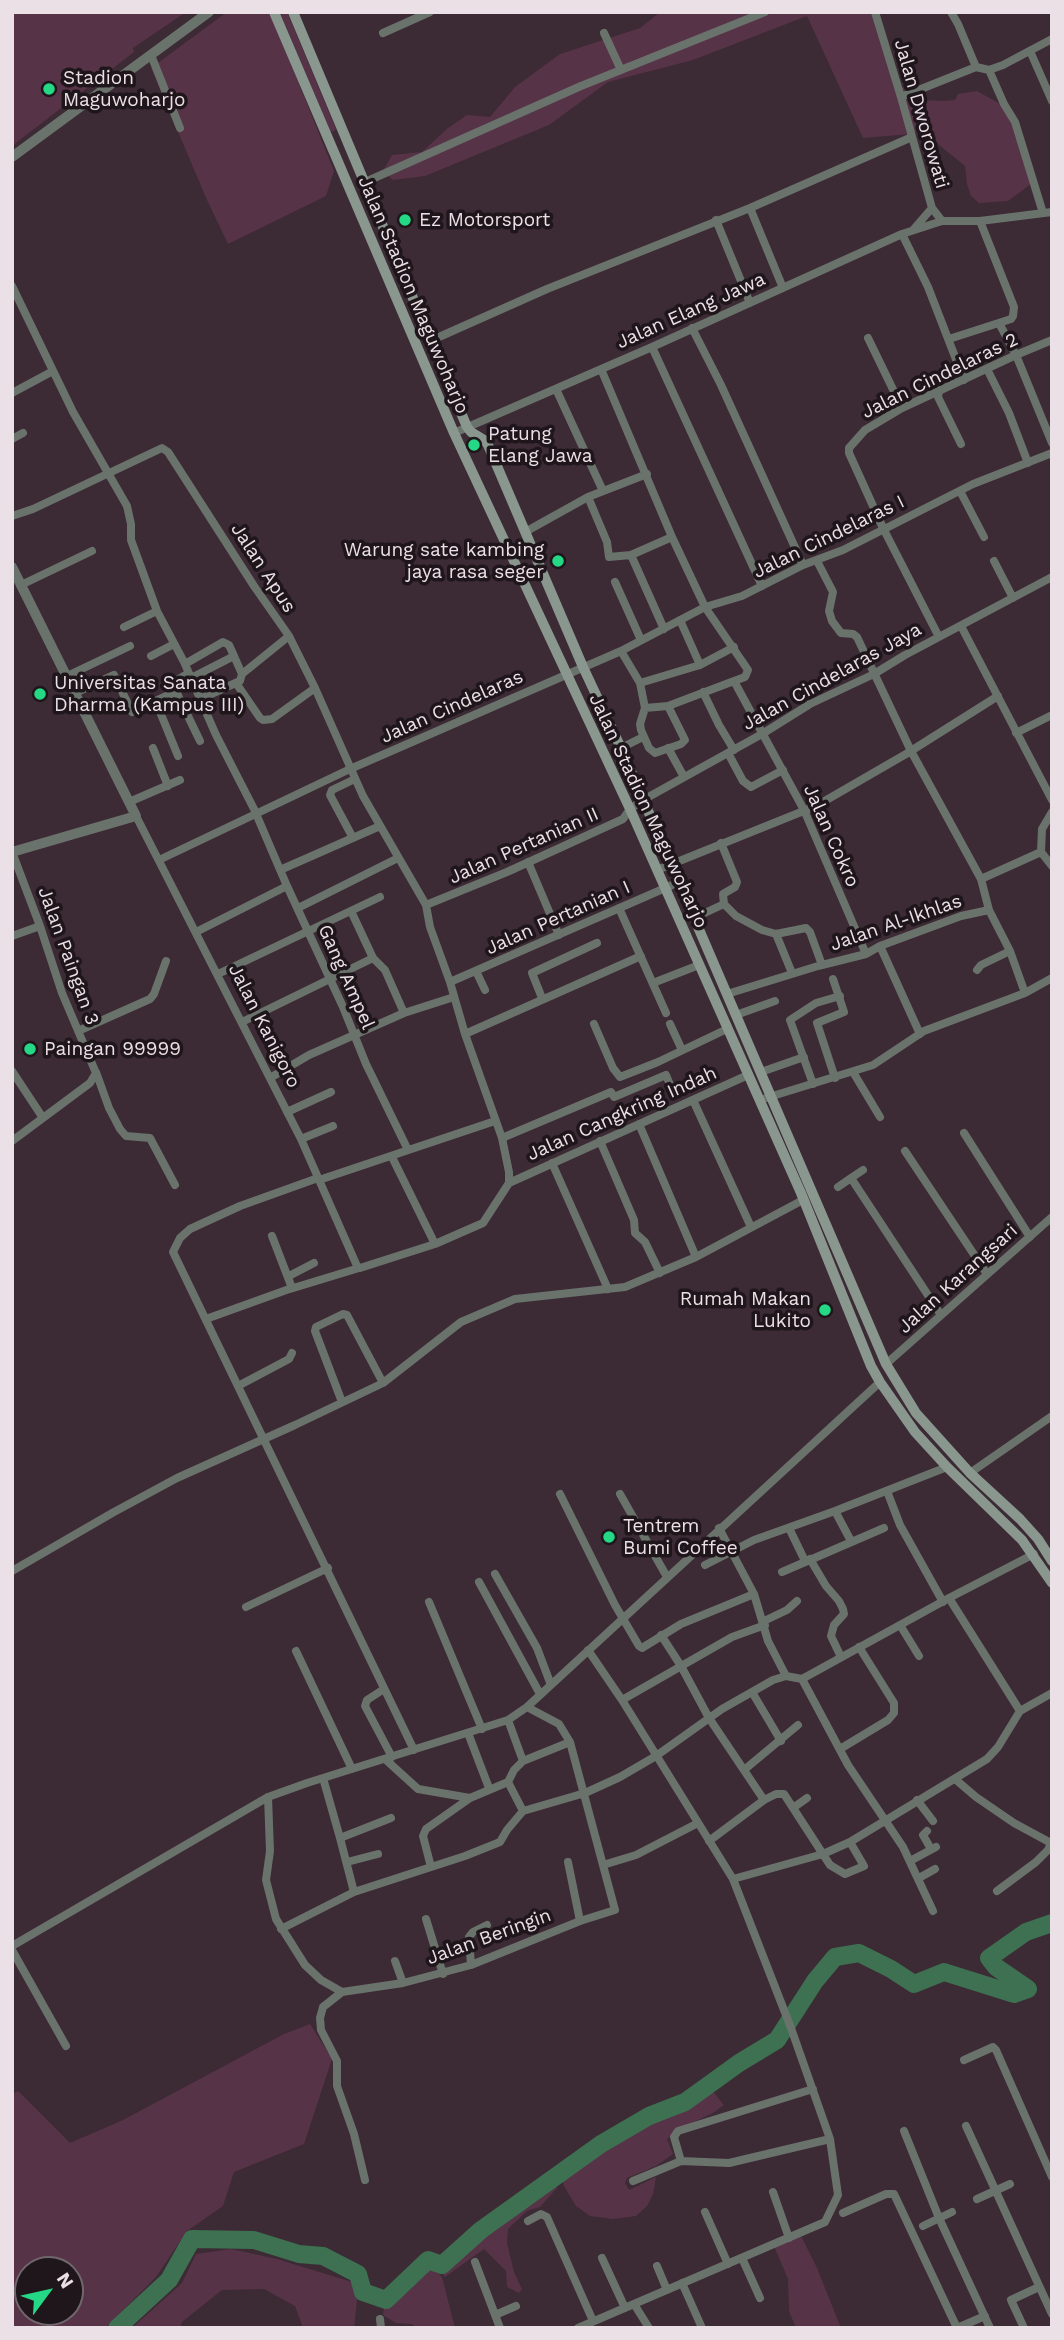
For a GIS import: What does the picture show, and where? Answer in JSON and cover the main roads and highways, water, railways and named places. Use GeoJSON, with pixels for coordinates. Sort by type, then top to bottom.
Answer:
{"type":"FeatureCollection","features":[{"type":"Feature","properties":{"kind":"main road","name":"Jalan Stadion Maguwoharjo"},"geometry":{"type":"LineString","coordinates":[[274,12],[453,433],[630,808],[748,1075],[765,1098],[886,1364],[916,1413],[970,1473],[1029,1529],[1052,1561]]}},
{"type":"Feature","properties":{"kind":"main road","name":"Jalan Stadion Maguwoharjo"},"geometry":{"type":"LineString","coordinates":[[293,12],[467,426],[484,440],[491,454],[761,1072],[765,1098],[803,1200],[880,1382],[906,1420],[947,1467],[1034,1554],[1052,1583]]}},
{"type":"Feature","properties":{"kind":"main road"},"geometry":{"type":"LineString","coordinates":[[331,146],[346,140]]}},
{"type":"Feature","properties":{"kind":"main road"},"geometry":{"type":"LineString","coordinates":[[469,464],[491,454]]}},
{"type":"Feature","properties":{"kind":"main road"},"geometry":{"type":"LineString","coordinates":[[856,1328],[868,1324]]}},
{"type":"Feature","properties":{"kind":"main road"},"geometry":{"type":"LineString","coordinates":[[906,1420],[916,1413]]}},
{"type":"Feature","properties":{"kind":"waterway"},"geometry":{"type":"LineString","coordinates":[[117,2328],[169,2280],[192,2239],[254,2240],[299,2254],[323,2256],[358,2274],[363,2292],[386,2300],[428,2260],[442,2265],[481,2230],[601,2144],[649,2116],[685,2102],[739,2063],[777,2040],[815,1981],[835,1957],[859,1953],[914,1984],[944,1972],[1014,1994],[1028,1989],[996,1967],[989,1958],[1026,1932],[1052,1923]]}},
{"type":"Feature","properties":{"kind":"place","name":"Stadion Maguwoharjo"},"geometry":{"type":"Point","coordinates":[49,89]}},
{"type":"Feature","properties":{"kind":"place","name":"Ez Motorsport"},"geometry":{"type":"Point","coordinates":[405,220]}},
{"type":"Feature","properties":{"kind":"place","name":"Patung Elang Jawa"},"geometry":{"type":"Point","coordinates":[474,445]}},
{"type":"Feature","properties":{"kind":"place","name":"Warung sate kambing jaya rasa seger"},"geometry":{"type":"Point","coordinates":[558,561]}},
{"type":"Feature","properties":{"kind":"place","name":"Universitas Sanata Dharma (Kampus III)"},"geometry":{"type":"Point","coordinates":[40,694]}},
{"type":"Feature","properties":{"kind":"place","name":"Paingan 99999"},"geometry":{"type":"Point","coordinates":[30,1049]}},
{"type":"Feature","properties":{"kind":"place","name":"Rumah Makan Lukito"},"geometry":{"type":"Point","coordinates":[825,1310]}},
{"type":"Feature","properties":{"kind":"place","name":"Tentrem Bumi Coffee"},"geometry":{"type":"Point","coordinates":[609,1537]}}]}
